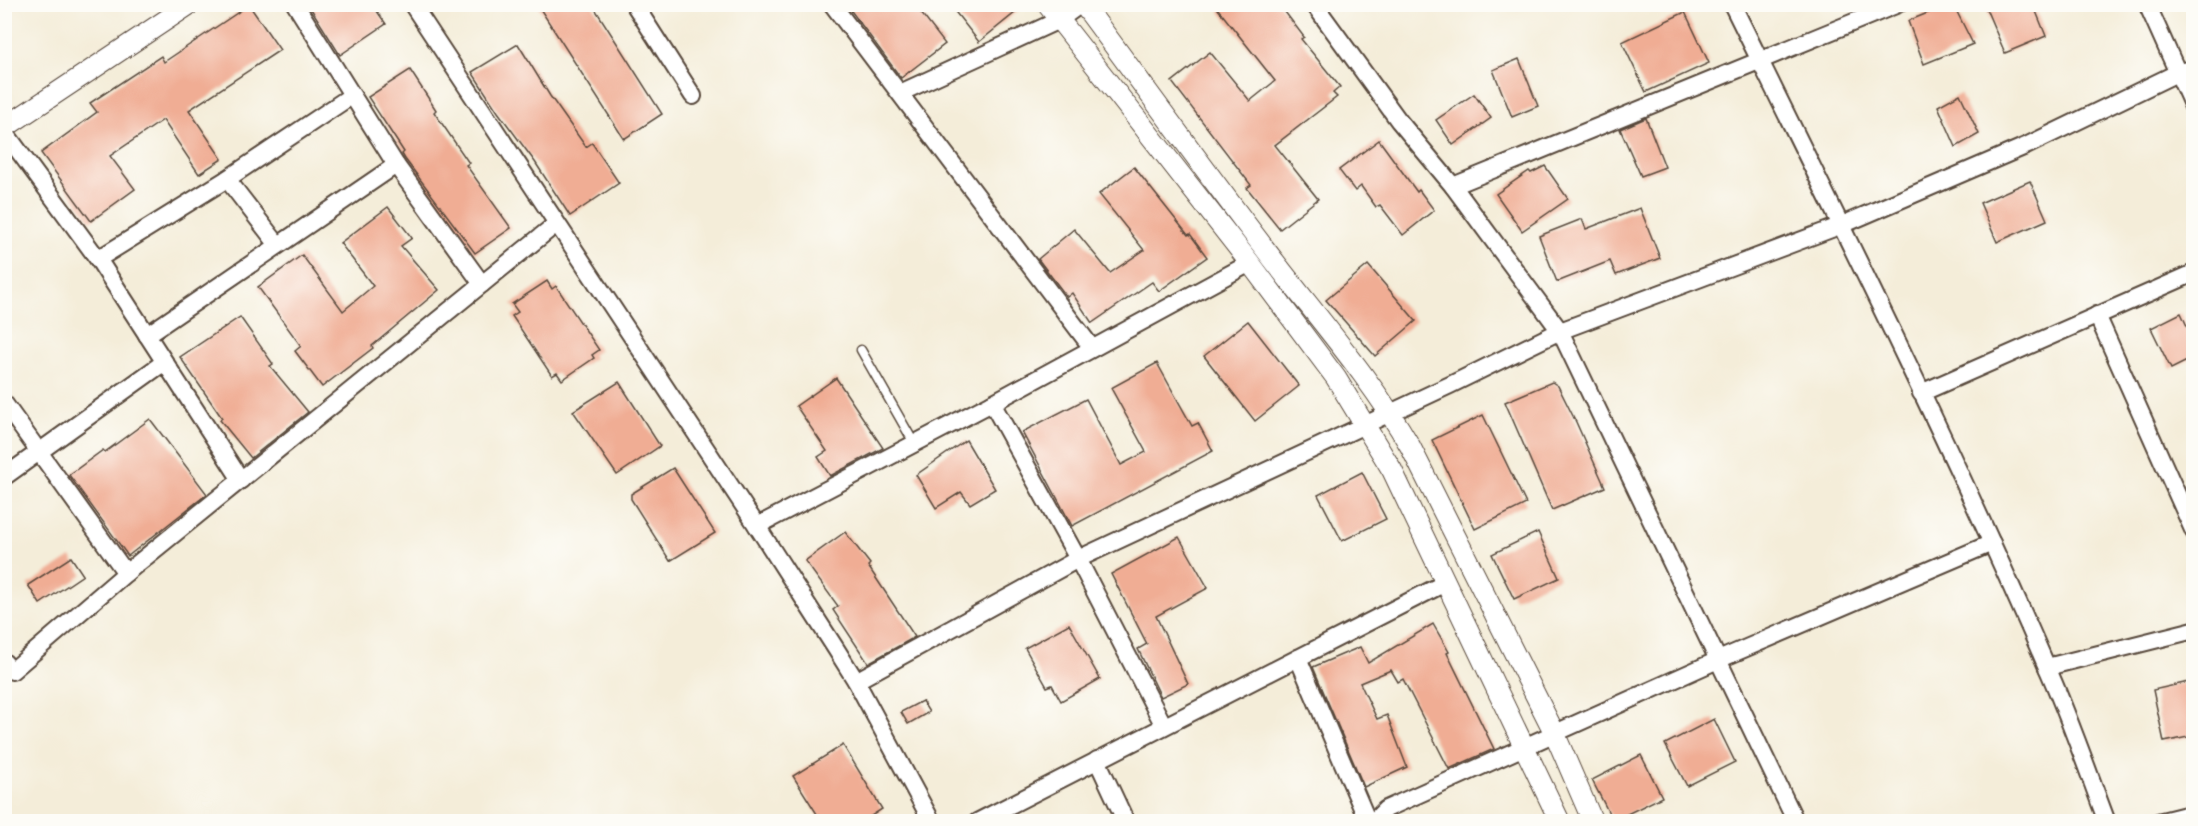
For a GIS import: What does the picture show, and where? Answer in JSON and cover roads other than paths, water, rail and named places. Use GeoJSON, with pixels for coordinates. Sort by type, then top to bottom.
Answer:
{"type":"FeatureCollection","features":[{"type":"Feature","properties":{"kind":"street"},"geometry":{"type":"LineString","coordinates":[[190,4],[4,129],[98,259],[147,334],[163,363],[241,480]]}},
{"type":"Feature","properties":{"kind":"street"},"geometry":{"type":"LineString","coordinates":[[295,4],[396,165],[482,284]]}},
{"type":"Feature","properties":{"kind":"street"},"geometry":{"type":"LineString","coordinates":[[412,4],[757,526],[856,681],[932,822]]}},
{"type":"Feature","properties":{"kind":"street"},"geometry":{"type":"LineString","coordinates":[[634,4],[693,96]]}},
{"type":"Feature","properties":{"kind":"street"},"geometry":{"type":"LineString","coordinates":[[832,4],[1092,348]]}},
{"type":"Feature","properties":{"kind":"street"},"geometry":{"type":"LineString","coordinates":[[900,93],[1053,12],[1082,4],[1265,250],[1344,348],[1390,412],[1410,446],[1554,732],[1593,822]]}},
{"type":"Feature","properties":{"kind":"street"},"geometry":{"type":"LineString","coordinates":[[1314,4],[1399,121],[1453,186],[1560,331],[1796,822]]}},
{"type":"Feature","properties":{"kind":"street"},"geometry":{"type":"LineString","coordinates":[[1732,4],[1842,225],[1992,543],[2047,667],[2108,822]]}},
{"type":"Feature","properties":{"kind":"street"},"geometry":{"type":"LineString","coordinates":[[1453,186],[1898,4]]}},
{"type":"Feature","properties":{"kind":"street"},"geometry":{"type":"LineString","coordinates":[[2147,4],[2185,70],[2193,109]]}},
{"type":"Feature","properties":{"kind":"street"},"geometry":{"type":"LineString","coordinates":[[1053,12],[1250,263],[1336,378],[1392,470],[1560,822]]}},
{"type":"Feature","properties":{"kind":"street"},"geometry":{"type":"LineString","coordinates":[[856,681],[1077,559],[1450,385],[1560,331],[1842,225],[2028,145],[2185,70]]}},
{"type":"Feature","properties":{"kind":"street"},"geometry":{"type":"LineString","coordinates":[[98,259],[227,179],[351,96]]}},
{"type":"Feature","properties":{"kind":"street"},"geometry":{"type":"LineString","coordinates":[[147,334],[396,165]]}},
{"type":"Feature","properties":{"kind":"street"},"geometry":{"type":"LineString","coordinates":[[227,179],[278,245]]}},
{"type":"Feature","properties":{"kind":"street"},"geometry":{"type":"LineString","coordinates":[[4,662],[12,671],[126,573],[556,224]]}},
{"type":"Feature","properties":{"kind":"street"},"geometry":{"type":"LineString","coordinates":[[757,526],[1250,263]]}},
{"type":"Feature","properties":{"kind":"street"},"geometry":{"type":"LineString","coordinates":[[1921,393],[2193,273]]}},
{"type":"Feature","properties":{"kind":"street"},"geometry":{"type":"LineString","coordinates":[[2097,315],[2193,532]]}},
{"type":"Feature","properties":{"kind":"street"},"geometry":{"type":"LineString","coordinates":[[4,477],[163,363]]}},
{"type":"Feature","properties":{"kind":"street"},"geometry":{"type":"LineString","coordinates":[[992,402],[1164,726]]}},
{"type":"Feature","properties":{"kind":"street"},"geometry":{"type":"LineString","coordinates":[[4,403],[126,573]]}},
{"type":"Feature","properties":{"kind":"street"},"geometry":{"type":"LineString","coordinates":[[1373,822],[1386,809],[1554,732],[1992,543]]}},
{"type":"Feature","properties":{"kind":"street"},"geometry":{"type":"LineString","coordinates":[[977,822],[1445,583]]}},
{"type":"Feature","properties":{"kind":"street"},"geometry":{"type":"LineString","coordinates":[[2047,667],[2193,630]]}},
{"type":"Feature","properties":{"kind":"street"},"geometry":{"type":"LineString","coordinates":[[1298,657],[1368,822]]}},
{"type":"Feature","properties":{"kind":"street"},"geometry":{"type":"LineString","coordinates":[[1097,760],[1126,822]]}},
{"type":"Feature","properties":{"kind":"street"},"geometry":{"type":"LineString","coordinates":[[2158,822],[2193,813]]}},
{"type":"Feature","properties":{"kind":"lane"},"geometry":{"type":"LineString","coordinates":[[861,350],[914,443]]}}]}
